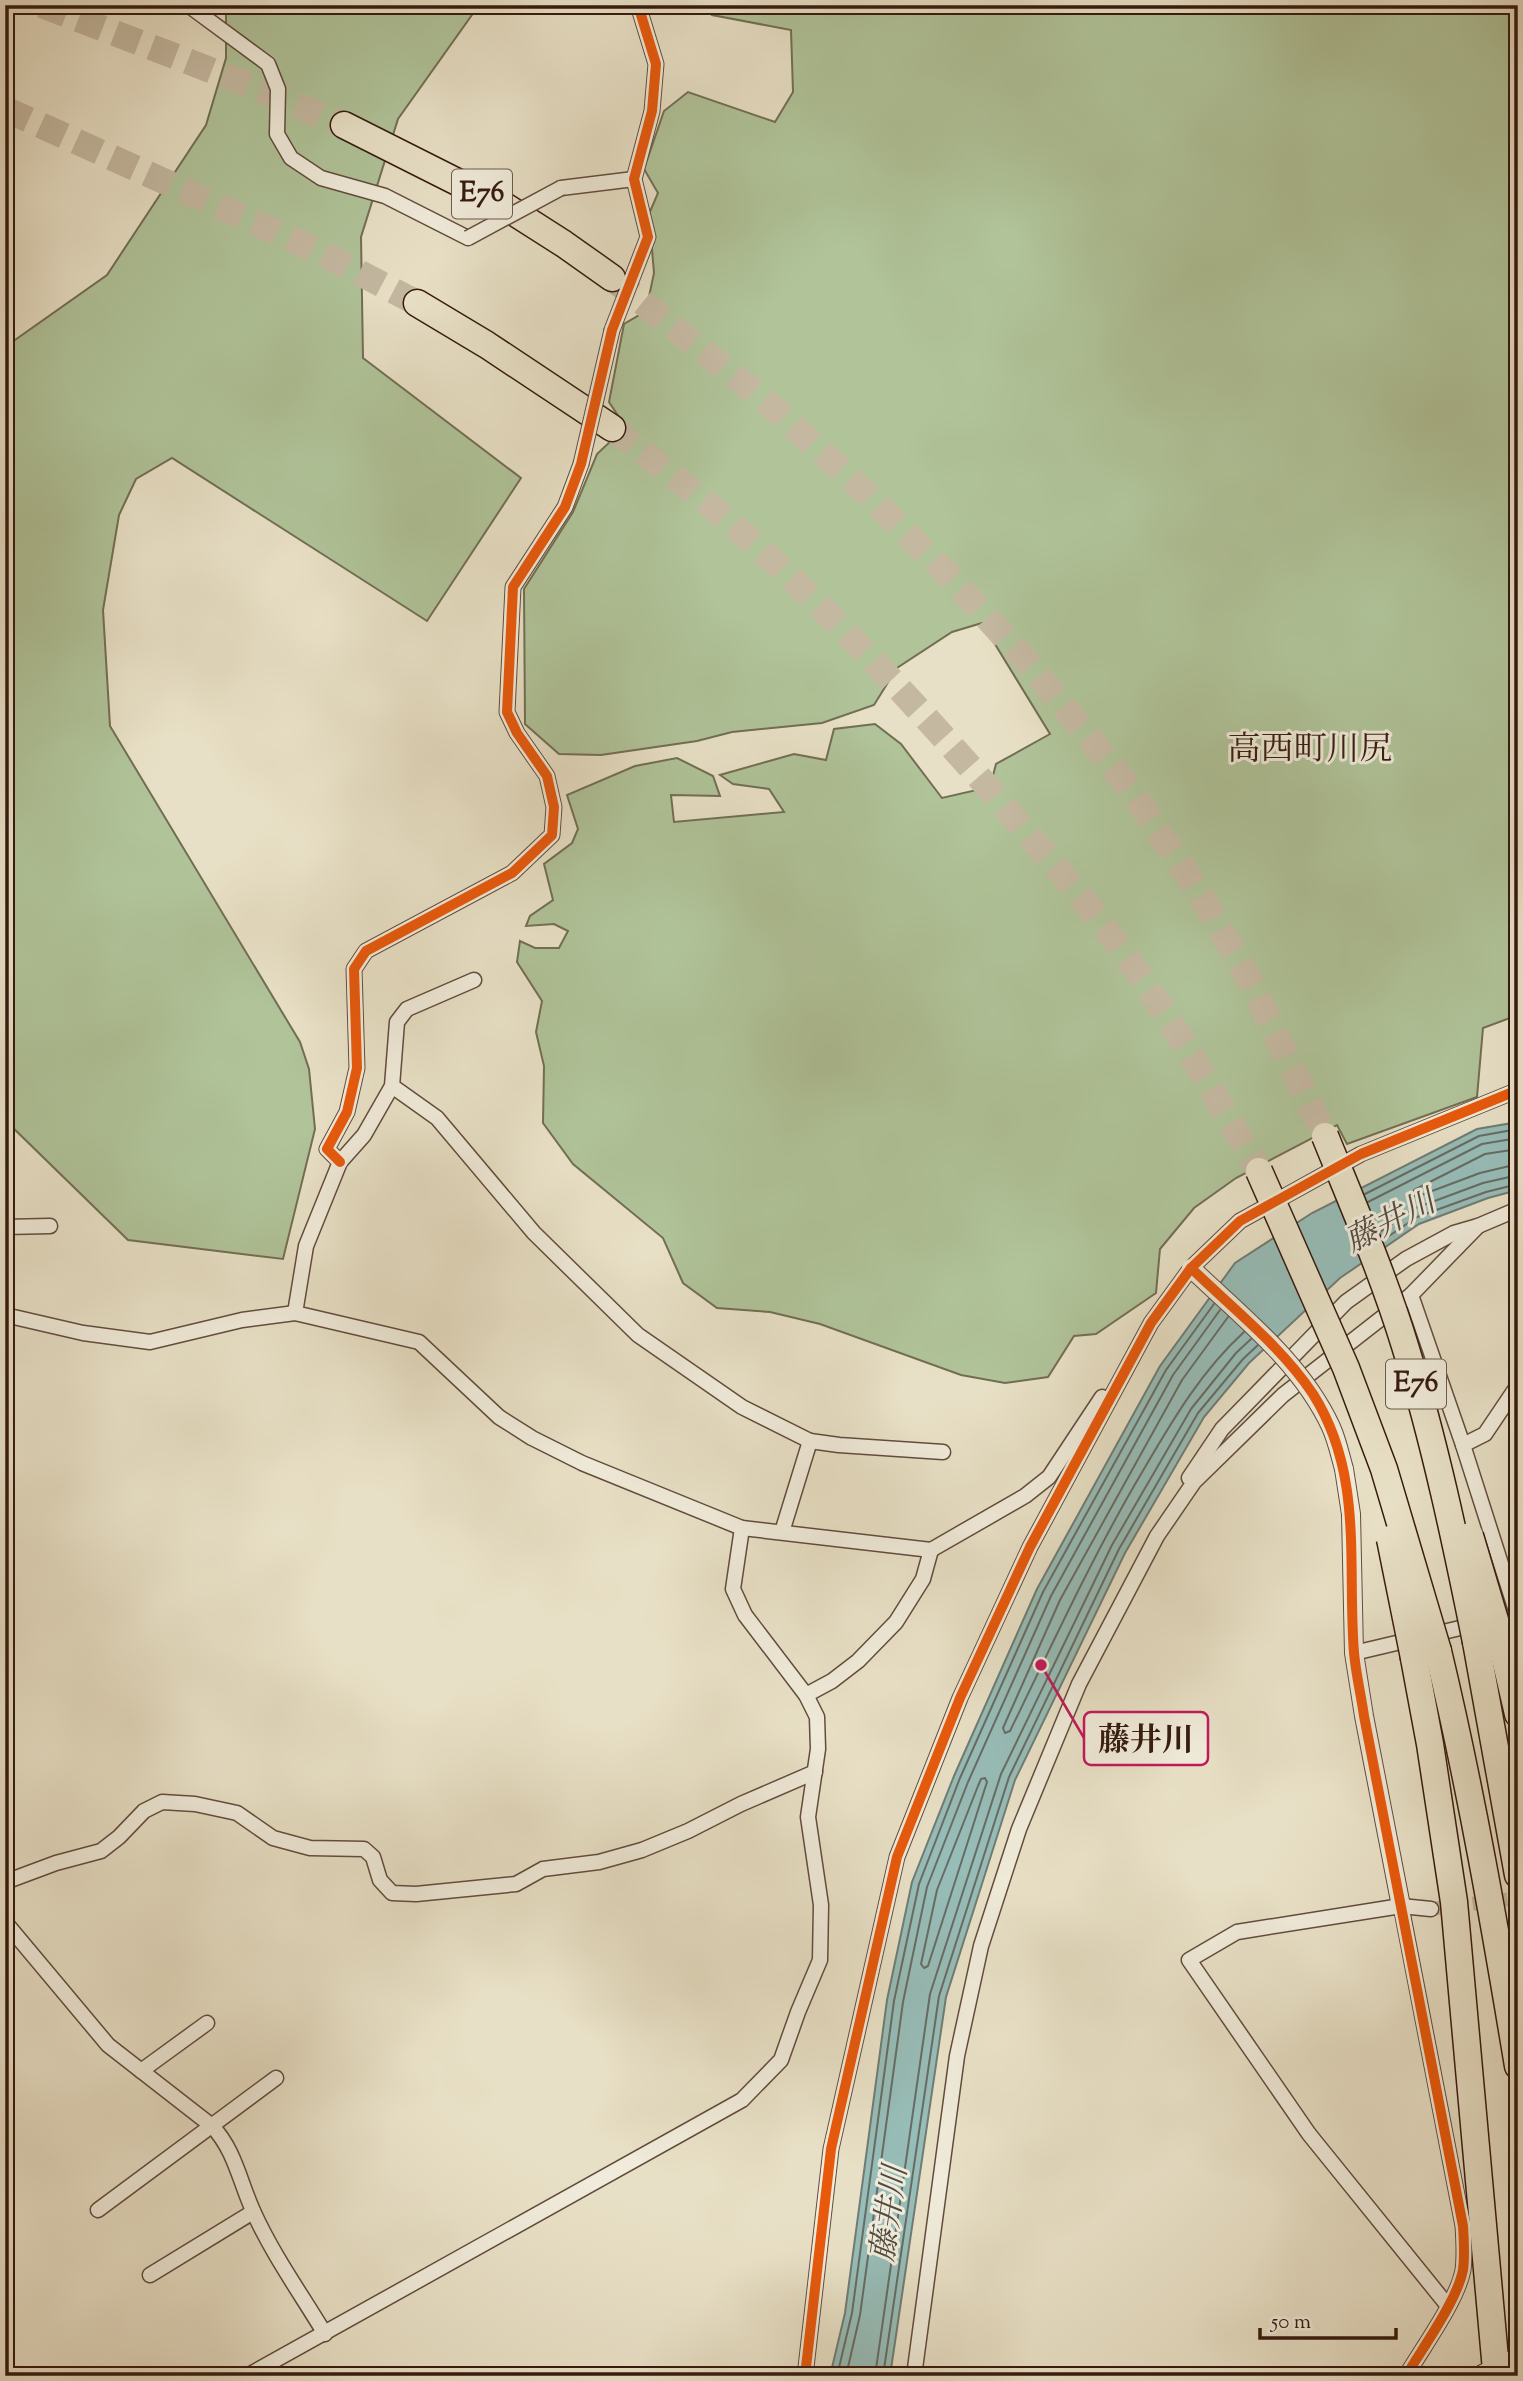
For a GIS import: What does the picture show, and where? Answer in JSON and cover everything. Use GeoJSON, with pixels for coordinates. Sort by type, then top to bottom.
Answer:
{"type":"FeatureCollection","features":[{"type":"Feature","properties":{"kind":"highway","name":"E76"},"geometry":{"type":"LineString","coordinates":[[344,125],[503,205],[612,278]]}},
{"type":"Feature","properties":{"kind":"highway"},"geometry":{"type":"LineString","coordinates":[[417,303],[539,378],[612,428]]}},
{"type":"Feature","properties":{"kind":"highway","name":"E76"},"geometry":{"type":"LineString","coordinates":[[1325,1136],[1370,1245],[1405,1346],[1488,1640],[1518,1875]]}},
{"type":"Feature","properties":{"kind":"highway","name":"E76"},"geometry":{"type":"LineString","coordinates":[[1259,1171],[1346,1368],[1384,1469],[1426,1654],[1482,1847],[1518,2066]]}},
{"type":"Feature","properties":{"kind":"highway"},"geometry":{"type":"LineString","coordinates":[[1488,1640],[1518,1714]]}},
{"type":"Feature","properties":{"kind":"highway"},"geometry":{"type":"LineString","coordinates":[[1426,1654],[1430,1744],[1454,1902],[1499,2370]]}},
{"type":"Feature","properties":{"kind":"street"},"geometry":{"type":"LineString","coordinates":[[188,5],[268,64],[278,89],[277,134],[291,158],[321,178],[386,196],[468,239],[561,188],[634,179]]}},
{"type":"Feature","properties":{"kind":"street"},"geometry":{"type":"LineString","coordinates":[[340,1162],[327,1149],[347,1112],[357,1068],[354,969],[366,951],[512,873],[552,835],[554,807],[547,776],[517,733],[507,712],[513,587],[565,507],[581,464],[612,330],[648,237],[634,179],[652,111],[656,64],[638,5]]}},
{"type":"Feature","properties":{"kind":"street"},"geometry":{"type":"LineString","coordinates":[[295,1313],[306,1246],[340,1162],[364,1135],[392,1086],[397,1022],[407,1009],[474,980]]}},
{"type":"Feature","properties":{"kind":"street"},"geometry":{"type":"LineString","coordinates":[[392,1086],[437,1118],[534,1233],[638,1335],[742,1407],[810,1441],[943,1452]]}},
{"type":"Feature","properties":{"kind":"street"},"geometry":{"type":"LineString","coordinates":[[5,1315],[83,1333],[150,1342],[243,1320],[295,1313],[419,1342],[499,1417],[533,1438],[582,1463],[742,1528],[931,1550],[1025,1496],[1049,1477],[1151,1323],[1191,1268],[1240,1221],[1349,1161],[1518,1090]]}},
{"type":"Feature","properties":{"kind":"street"},"geometry":{"type":"LineString","coordinates":[[1194,1482],[1188,1479],[1222,1429],[1346,1302],[1406,1259],[1454,1233],[1518,1209]]}},
{"type":"Feature","properties":{"kind":"street"},"geometry":{"type":"LineString","coordinates":[[5,1227],[50,1226]]}},
{"type":"Feature","properties":{"kind":"street"},"geometry":{"type":"LineString","coordinates":[[914,2376],[957,2056],[981,1946],[1019,1829],[1079,1684],[1157,1536],[1194,1482],[1283,1395],[1411,1295],[1478,1226]]}},
{"type":"Feature","properties":{"kind":"street"},"geometry":{"type":"LineString","coordinates":[[1191,1268],[1291,1365],[1332,1428],[1344,1469],[1351,1514],[1354,1653],[1465,2246],[1462,2272],[1448,2306],[1406,2376]]}},
{"type":"Feature","properties":{"kind":"street"},"geometry":{"type":"LineString","coordinates":[[1354,1653],[1517,1616],[1463,1445],[1411,1295]]}},
{"type":"Feature","properties":{"kind":"street"},"geometry":{"type":"LineString","coordinates":[[806,2376],[831,2148],[897,1857],[960,1698],[1030,1547],[1151,1323]]}},
{"type":"Feature","properties":{"kind":"street"},"geometry":{"type":"LineString","coordinates":[[1463,1445],[1485,1434],[1518,1385]]}},
{"type":"Feature","properties":{"kind":"street"},"geometry":{"type":"LineString","coordinates":[[782,1532],[810,1441]]}},
{"type":"Feature","properties":{"kind":"street"},"geometry":{"type":"LineString","coordinates":[[247,2376],[743,2100],[781,2060],[798,2011],[820,1961],[821,1905],[808,1817],[818,1749],[817,1717],[806,1695],[745,1615],[733,1589],[742,1528]]}},
{"type":"Feature","properties":{"kind":"street"},"geometry":{"type":"LineString","coordinates":[[806,1695],[832,1681],[858,1661],[896,1622],[923,1579],[931,1550]]}},
{"type":"Feature","properties":{"kind":"street"},"geometry":{"type":"LineString","coordinates":[[5,1882],[57,1863],[102,1852],[144,1811],[162,1802],[195,1804],[237,1813],[273,1838],[310,1848],[364,1849],[373,1857],[380,1880],[392,1893],[416,1894],[516,1884],[543,1870],[599,1862],[642,1850],[815,1772]]}},
{"type":"Feature","properties":{"kind":"street"},"geometry":{"type":"LineString","coordinates":[[1431,1909],[1401,1906],[1237,1932],[1189,1960],[1308,2134],[1448,2306]]}},
{"type":"Feature","properties":{"kind":"street"},"geometry":{"type":"LineString","coordinates":[[5,1922],[108,2045],[212,2126],[226,2140],[253,2212],[269,2243],[325,2333]]}},
{"type":"Feature","properties":{"kind":"street"},"geometry":{"type":"LineString","coordinates":[[141,2071],[208,2023]]}},
{"type":"Feature","properties":{"kind":"street"},"geometry":{"type":"LineString","coordinates":[[98,2210],[276,2078]]}},
{"type":"Feature","properties":{"kind":"street"},"geometry":{"type":"LineString","coordinates":[[150,2275],[253,2212]]}},
{"type":"Feature","properties":{"kind":"green space"},"geometry":{"type":"Polygon","coordinates":[[[226,5],[479,5],[398,119],[361,237],[363,358],[521,478],[427,621],[172,458],[136,479],[119,515],[103,610],[110,726],[300,1042],[309,1069],[315,1129],[283,1259],[128,1240],[5,1120],[5,347],[107,275],[206,125],[226,58],[226,5]]]}},
{"type":"Feature","properties":{"kind":"green space"},"geometry":{"type":"Polygon","coordinates":[[[705,5],[1518,5],[1518,1015],[1483,1028],[1477,1097],[1347,1144],[1337,1125],[1236,1178],[1194,1208],[1160,1249],[1156,1293],[1096,1334],[1074,1336],[1048,1377],[1005,1383],[961,1375],[820,1324],[770,1312],[717,1308],[683,1283],[663,1238],[573,1164],[543,1123],[544,1066],[536,1032],[542,1001],[517,962],[520,941],[535,948],[559,948],[568,931],[554,924],[526,926],[530,916],[553,900],[544,864],[572,843],[578,829],[567,795],[635,766],[677,758],[713,776],[720,796],[671,795],[674,822],[784,812],[769,789],[733,784],[720,775],[794,754],[826,760],[834,729],[875,724],[901,744],[942,798],[990,787],[996,764],[1050,734],[982,623],[952,632],[897,668],[874,705],[822,723],[732,732],[697,741],[601,755],[559,754],[525,724],[524,589],[573,512],[597,454],[613,439],[621,420],[609,402],[624,324],[646,311],[654,273],[649,214],[658,193],[644,169],[664,111],[688,92],[775,122],[793,92],[791,30],[712,15],[705,5]]]}},
{"type":"Feature","properties":{"kind":"water"},"geometry":{"type":"Polygon","coordinates":[[[1518,1122],[1518,1190],[1488,1198],[1419,1224],[1340,1278],[1249,1363],[1204,1417],[1125,1553],[1015,1780],[946,1997],[890,2376],[830,2376],[845,2313],[887,2000],[912,1882],[954,1776],[1037,1589],[1160,1366],[1235,1263],[1312,1213],[1477,1129],[1518,1122]]]}},
{"type":"Feature","properties":{"kind":"tunnel"},"geometry":{"type":"LineString","coordinates":[[42,5],[239,81],[344,125]]}},
{"type":"Feature","properties":{"kind":"tunnel"},"geometry":{"type":"LineString","coordinates":[[5,109],[322,253],[417,303]]}},
{"type":"Feature","properties":{"kind":"tunnel"},"geometry":{"type":"LineString","coordinates":[[612,278],[767,402],[864,491],[951,578],[1030,665],[1131,790],[1200,894],[1249,979],[1325,1136]]}},
{"type":"Feature","properties":{"kind":"tunnel"},"geometry":{"type":"LineString","coordinates":[[612,428],[723,516],[786,573],[895,684],[999,800],[1080,896],[1126,956],[1179,1035],[1259,1171]]}},
{"type":"Feature","properties":{"kind":"tunnel"},"geometry":{"type":"LineString","coordinates":[[1431,1909],[1518,1898]]}},
{"type":"Feature","properties":{"kind":"cycle path"},"geometry":{"type":"LineString","coordinates":[[340,1162],[327,1149],[347,1112],[357,1068],[354,969],[366,951],[512,873],[552,835],[554,807],[547,776],[517,733],[507,712],[513,587],[565,507],[581,464],[612,330],[648,237],[634,179],[652,111],[656,64],[638,5]]}},
{"type":"Feature","properties":{"kind":"cycle path"},"geometry":{"type":"LineString","coordinates":[[805,2376],[831,2149],[897,1857],[960,1698],[1030,1547],[1151,1323],[1191,1268],[1240,1221],[1361,1154],[1518,1090]]}},
{"type":"Feature","properties":{"kind":"cycle path"},"geometry":{"type":"LineString","coordinates":[[1191,1268],[1271,1344],[1313,1394],[1329,1425],[1347,1488],[1356,1669],[1463,2226],[1464,2259],[1460,2282],[1447,2310],[1406,2376]]}},
{"type":"Feature","properties":{"kind":"place","name":"藤井川"},"geometry":{"type":"Point","coordinates":[1041,1665]}},
{"type":"Feature","properties":{"kind":"district","name":"高西町川尻"},"geometry":{"type":"Point","coordinates":[1310,751]}}]}
